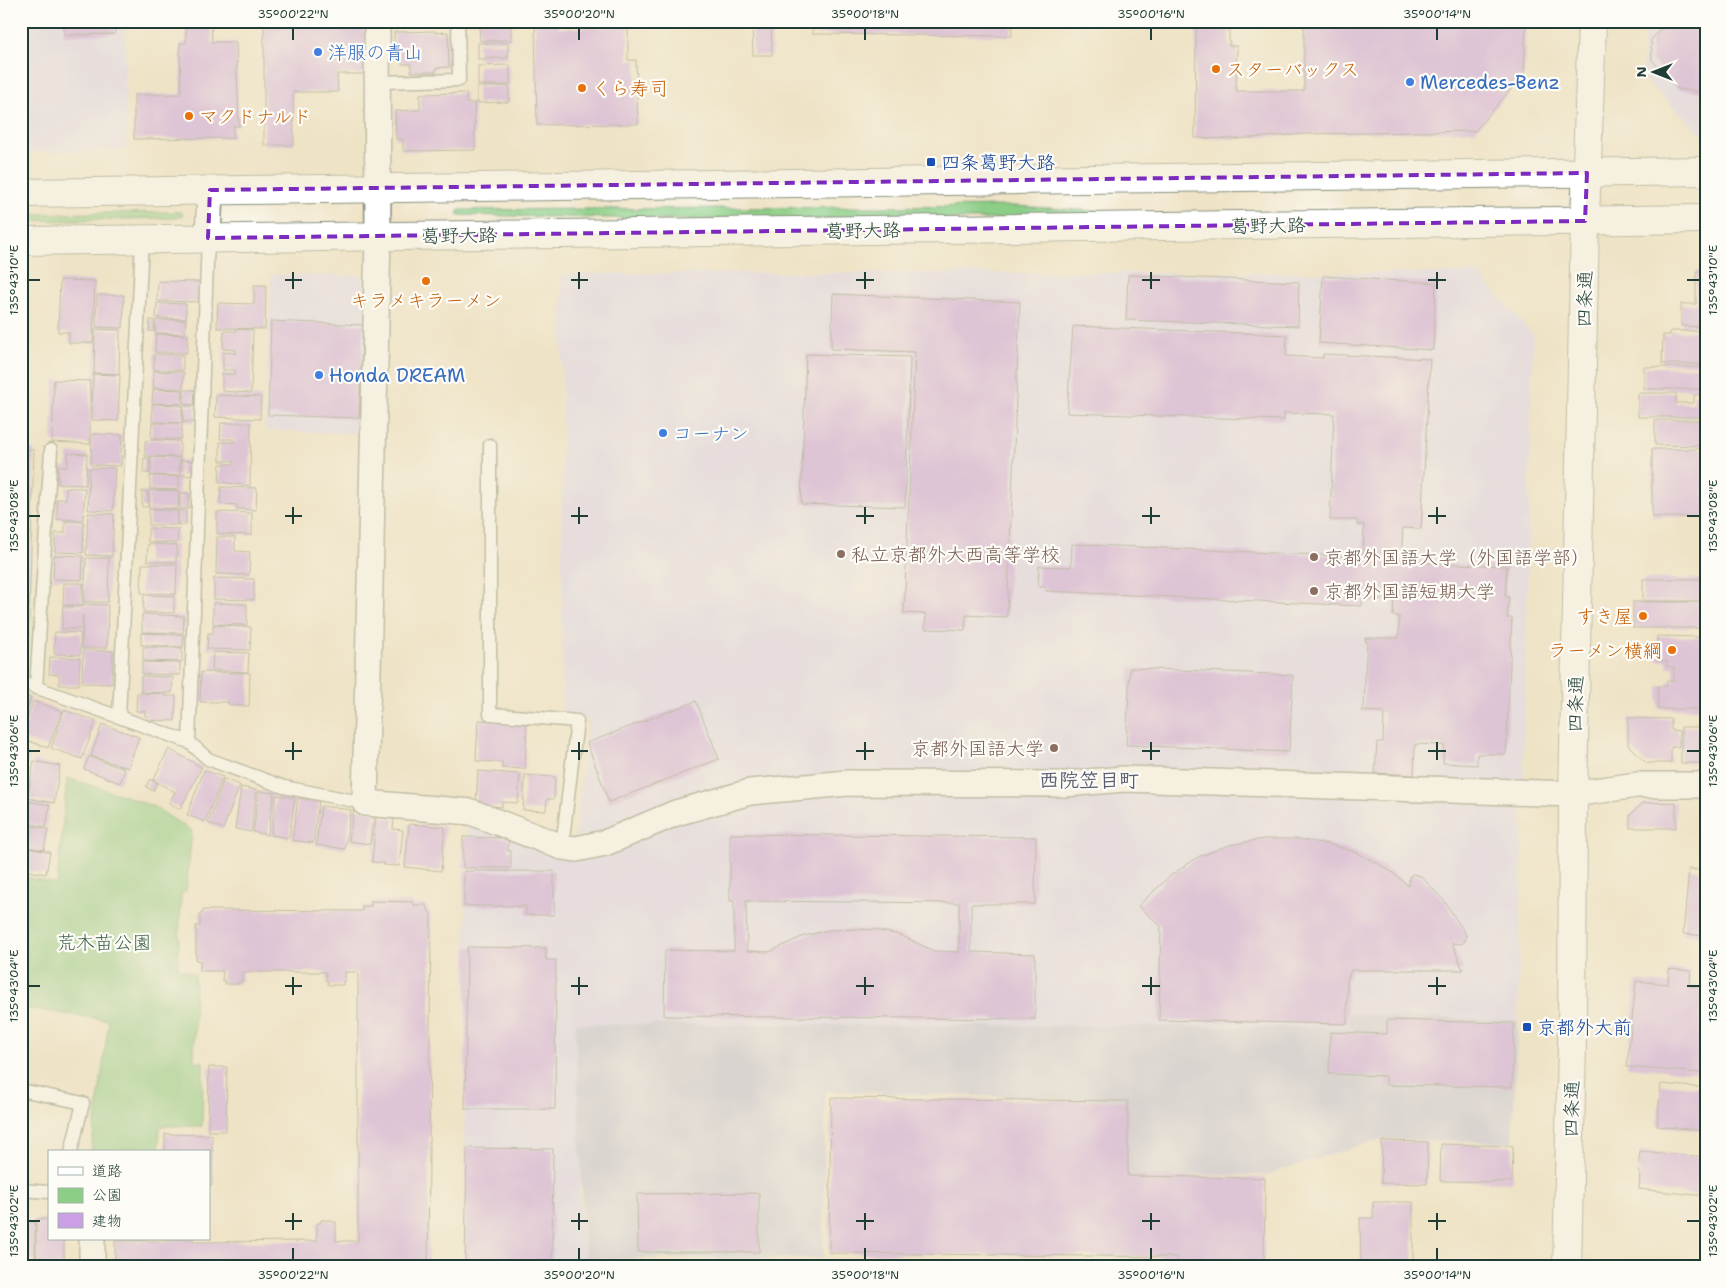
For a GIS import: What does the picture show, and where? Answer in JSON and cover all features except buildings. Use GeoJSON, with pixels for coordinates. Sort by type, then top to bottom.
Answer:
{"type":"FeatureCollection","features":[{"type":"Feature","properties":{"kind":"street"},"geometry":{"type":"LineString","coordinates":[[377,21],[378,236],[366,803],[471,812],[562,847],[576,848],[605,843],[676,813],[750,792],[848,783],[1065,784],[1124,780],[1573,794],[1637,785],[1706,786]]}},
{"type":"Feature","properties":{"kind":"street","name":"四条通"},"geometry":{"type":"LineString","coordinates":[[1567,1267],[1572,1044],[1573,794],[1585,220],[1592,21]]}},
{"type":"Feature","properties":{"kind":"street"},"geometry":{"type":"LineString","coordinates":[[21,193],[1706,172]]}},
{"type":"Feature","properties":{"kind":"street"},"geometry":{"type":"LineString","coordinates":[[208,238],[210,190]]}},
{"type":"Feature","properties":{"kind":"street","name":"葛野大路"},"geometry":{"type":"LineString","coordinates":[[21,241],[1706,219]]}},
{"type":"Feature","properties":{"kind":"street"},"geometry":{"type":"LineString","coordinates":[[92,1240],[92,1267]]}},
{"type":"Feature","properties":{"kind":"lane"},"geometry":{"type":"LineString","coordinates":[[377,82],[459,80],[458,21]]}},
{"type":"Feature","properties":{"kind":"lane"},"geometry":{"type":"LineString","coordinates":[[190,742],[208,238]]}},
{"type":"Feature","properties":{"kind":"lane"},"geometry":{"type":"LineString","coordinates":[[119,716],[142,240]]}},
{"type":"Feature","properties":{"kind":"lane"},"geometry":{"type":"LineString","coordinates":[[490,445],[490,714],[577,721],[562,847]]}},
{"type":"Feature","properties":{"kind":"lane"},"geometry":{"type":"LineString","coordinates":[[36,688],[50,450]]}},
{"type":"Feature","properties":{"kind":"lane"},"geometry":{"type":"LineString","coordinates":[[21,682],[190,742],[208,759],[284,787],[366,803]]}},
{"type":"Feature","properties":{"kind":"lane"},"geometry":{"type":"LineString","coordinates":[[21,1090],[83,1103],[71,1150]]}},
{"type":"Feature","properties":{"kind":"lane"},"geometry":{"type":"LineString","coordinates":[[21,1190],[48,1192]]}},
{"type":"Feature","properties":{"kind":"highlighted area"},"geometry":{"type":"Polygon","coordinates":[[[1587,173],[1585,221],[208,238],[210,190],[1587,173]]]}},
{"type":"Feature","properties":{"kind":"shaded area"},"geometry":{"type":"Polygon","coordinates":[[[21,21],[125,21],[126,150],[21,152],[21,21]]]}},
{"type":"Feature","properties":{"kind":"shaded area"},"geometry":{"type":"Polygon","coordinates":[[[1644,21],[1706,21],[1706,133],[1700,132],[1642,77],[1644,21]]]}},
{"type":"Feature","properties":{"kind":"shaded area","name":"京都外国語大学"},"geometry":{"type":"Polygon","coordinates":[[[1478,273],[1533,335],[1518,1021],[1349,1014],[1349,1027],[575,1024],[583,1189],[579,1189],[586,1267],[463,1267],[467,818],[569,860],[575,836],[588,720],[562,715],[562,274],[1478,273]]]}},
{"type":"Feature","properties":{"kind":"shaded area","name":"Honda DREAM"},"geometry":{"type":"Polygon","coordinates":[[[271,275],[373,276],[370,434],[265,430],[271,275]]]}},
{"type":"Feature","properties":{"kind":"shaded area"},"geometry":{"type":"Polygon","coordinates":[[[1349,1014],[1518,1021],[1512,1143],[1381,1139],[1266,1175],[1128,1176],[1127,1101],[825,1091],[823,1258],[585,1259],[575,1024],[1349,1027],[1349,1014]]]}},
{"type":"Feature","properties":{"kind":"green space"},"geometry":{"type":"Polygon","coordinates":[[[1016,206],[1217,219],[665,219],[458,215],[460,210],[1016,206]]]}},
{"type":"Feature","properties":{"kind":"green space"},"geometry":{"type":"Polygon","coordinates":[[[181,212],[183,215],[177,218],[21,221],[21,214],[181,212]]]}},
{"type":"Feature","properties":{"kind":"green space","name":"荒木苗公園"},"geometry":{"type":"Polygon","coordinates":[[[67,778],[154,807],[192,831],[186,891],[181,894],[178,968],[195,974],[194,1061],[203,1062],[202,1126],[160,1126],[159,1150],[91,1150],[109,1020],[23,1008],[27,958],[21,923],[21,876],[57,884],[67,778]]]}},
{"type":"Feature","properties":{"kind":"place","name":"洋服の青山"},"geometry":{"type":"Point","coordinates":[318,52]}},
{"type":"Feature","properties":{"kind":"place","name":"スターバックス"},"geometry":{"type":"Point","coordinates":[1216,69]}},
{"type":"Feature","properties":{"kind":"place","name":"Mercedes-Benz"},"geometry":{"type":"Point","coordinates":[1410,82]}},
{"type":"Feature","properties":{"kind":"place","name":"くら寿司"},"geometry":{"type":"Point","coordinates":[582,88]}},
{"type":"Feature","properties":{"kind":"place","name":"マクドナルド"},"geometry":{"type":"Point","coordinates":[189,116]}},
{"type":"Feature","properties":{"kind":"place","name":"四条葛野大路"},"geometry":{"type":"Point","coordinates":[931,162]}},
{"type":"Feature","properties":{"kind":"place","name":"キラメキラーメン"},"geometry":{"type":"Point","coordinates":[426,281]}},
{"type":"Feature","properties":{"kind":"place","name":"Honda DREAM"},"geometry":{"type":"Point","coordinates":[319,375]}},
{"type":"Feature","properties":{"kind":"place","name":"コーナン"},"geometry":{"type":"Point","coordinates":[663,433]}},
{"type":"Feature","properties":{"kind":"place","name":"私立京都外大西高等学校"},"geometry":{"type":"Point","coordinates":[841,554]}},
{"type":"Feature","properties":{"kind":"place","name":"京都外国語大学（外国語学部）"},"geometry":{"type":"Point","coordinates":[1314,557]}},
{"type":"Feature","properties":{"kind":"place","name":"京都外国語短期大学"},"geometry":{"type":"Point","coordinates":[1314,591]}},
{"type":"Feature","properties":{"kind":"place","name":"すき屋"},"geometry":{"type":"Point","coordinates":[1643,616]}},
{"type":"Feature","properties":{"kind":"place","name":"ラーメン横綱"},"geometry":{"type":"Point","coordinates":[1672,650]}},
{"type":"Feature","properties":{"kind":"place","name":"京都外国語大学"},"geometry":{"type":"Point","coordinates":[1054,748]}},
{"type":"Feature","properties":{"kind":"place","name":"京都外大前"},"geometry":{"type":"Point","coordinates":[1527,1027]}},
{"type":"Feature","properties":{"kind":"district","name":"西院笠目町"},"geometry":{"type":"Point","coordinates":[1089,780]}}]}
